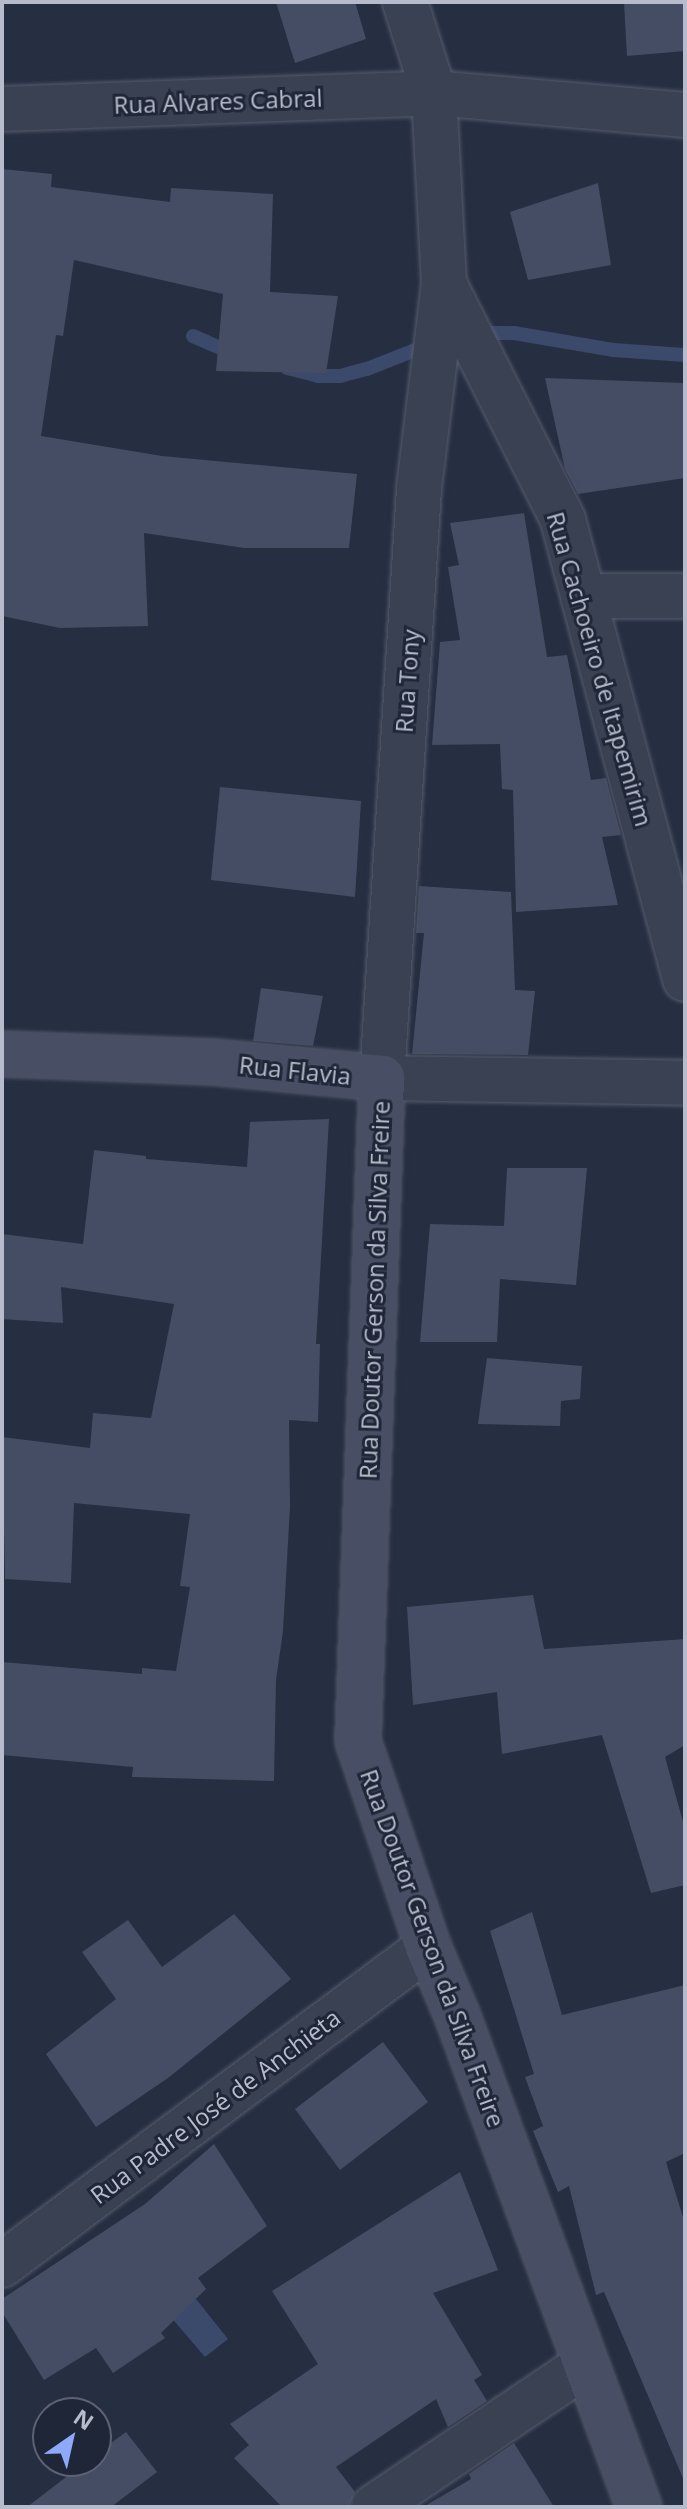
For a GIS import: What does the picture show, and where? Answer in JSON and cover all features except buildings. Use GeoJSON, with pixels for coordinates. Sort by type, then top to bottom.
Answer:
{"type":"FeatureCollection","features":[{"type":"Feature","properties":{"kind":"street","name":"Rua Cachoeiro de Itapemirim"},"geometry":{"type":"LineString","coordinates":[[405,2],[434,93],[444,284],[563,520],[685,979]]}},
{"type":"Feature","properties":{"kind":"street","name":"Rua Alvares Cabral"},"geometry":{"type":"LineString","coordinates":[[2,109],[434,93],[685,115]]}},
{"type":"Feature","properties":{"kind":"street","name":"Rua Tony"},"geometry":{"type":"LineString","coordinates":[[382,1078],[419,489],[444,284]]}},
{"type":"Feature","properties":{"kind":"street"},"geometry":{"type":"LineString","coordinates":[[583,596],[685,596]]}},
{"type":"Feature","properties":{"kind":"street","name":"Rua Flavia"},"geometry":{"type":"LineString","coordinates":[[2,1054],[213,1062],[382,1078],[685,1083]]}},
{"type":"Feature","properties":{"kind":"street","name":"Rua Doutor Gerson da Silva Freire"},"geometry":{"type":"LineString","coordinates":[[382,1078],[358,1741],[428,1947],[457,2015],[584,2366],[639,2507]]}},
{"type":"Feature","properties":{"kind":"street","name":"Rua Padre José de Anchieta"},"geometry":{"type":"LineString","coordinates":[[2,2265],[428,1947]]}},
{"type":"Feature","properties":{"kind":"street"},"geometry":{"type":"LineString","coordinates":[[374,2507],[584,2366]]}},
{"type":"Feature","properties":{"kind":"water"},"geometry":{"type":"Polygon","coordinates":[[[196,2299],[228,2339],[205,2357],[169,2315],[196,2299]]]}},
{"type":"Feature","properties":{"kind":"waterway"},"geometry":{"type":"LineString","coordinates":[[475,333],[514,333],[613,350],[685,355]]}},
{"type":"Feature","properties":{"kind":"waterway"},"geometry":{"type":"LineString","coordinates":[[193,336],[236,355]]}},
{"type":"Feature","properties":{"kind":"waterway"},"geometry":{"type":"LineString","coordinates":[[287,368],[318,376],[340,376],[428,345]]}}]}
